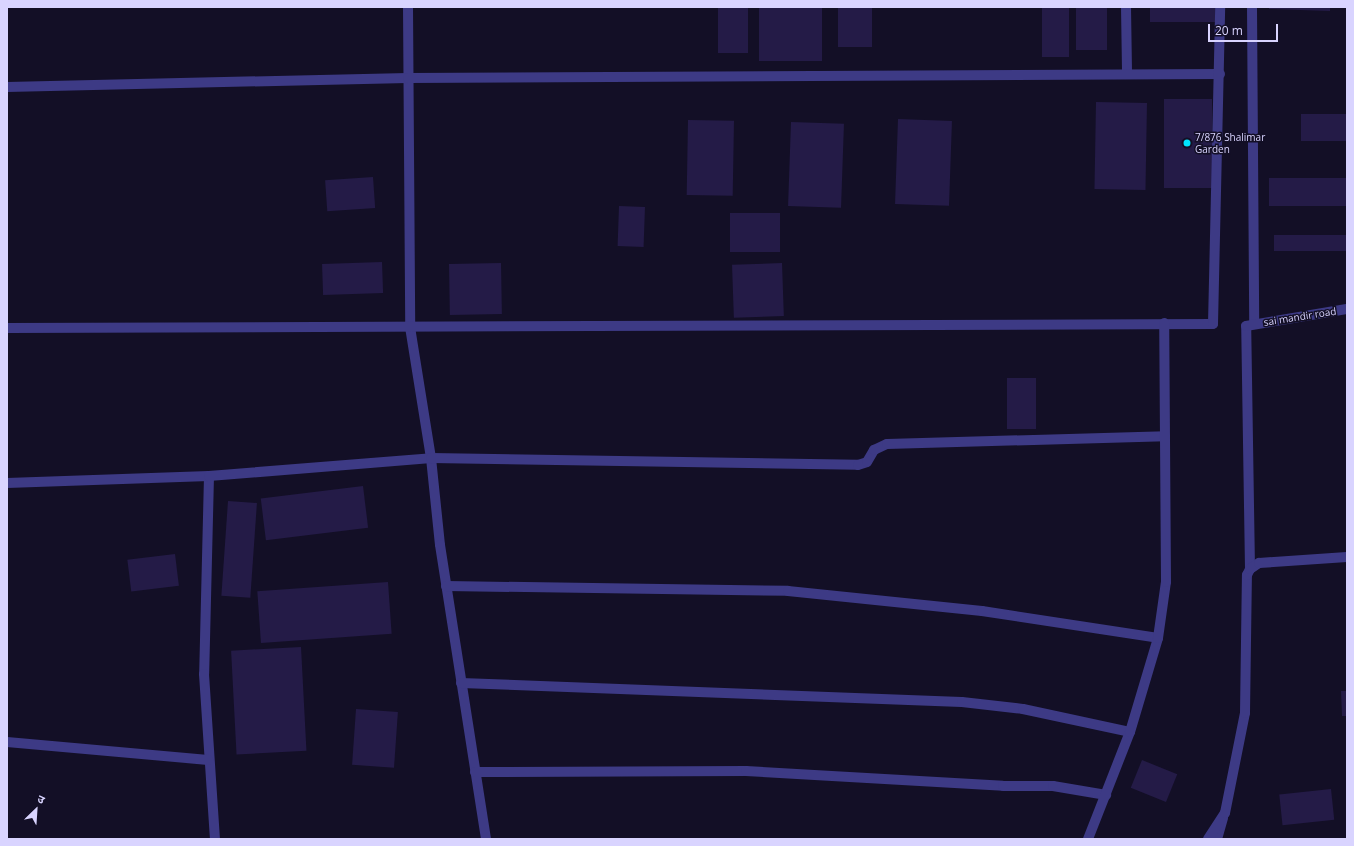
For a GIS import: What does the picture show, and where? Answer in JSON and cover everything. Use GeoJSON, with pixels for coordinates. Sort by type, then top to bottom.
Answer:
{"type":"FeatureCollection","features":[{"type":"Feature","properties":{"kind":"street"},"geometry":{"type":"LineString","coordinates":[[408,7],[410,327],[431,458],[446,586],[486,839]]}},
{"type":"Feature","properties":{"kind":"street"},"geometry":{"type":"LineString","coordinates":[[1126,7],[1127,74]]}},
{"type":"Feature","properties":{"kind":"street"},"geometry":{"type":"LineString","coordinates":[[7,328],[1213,324],[1220,74],[1220,7]]}},
{"type":"Feature","properties":{"kind":"street"},"geometry":{"type":"LineString","coordinates":[[1217,839],[1245,713],[1246,584],[1250,569],[1246,326],[1254,324],[1252,7]]}},
{"type":"Feature","properties":{"kind":"street"},"geometry":{"type":"LineString","coordinates":[[7,87],[408,78],[1220,74]]}},
{"type":"Feature","properties":{"kind":"street","name":"sai mandir road"},"geometry":{"type":"LineString","coordinates":[[1254,324],[1347,309]]}},
{"type":"Feature","properties":{"kind":"street"},"geometry":{"type":"LineString","coordinates":[[1088,839],[1130,732],[1158,638],[1166,582],[1164,323]]}},
{"type":"Feature","properties":{"kind":"street"},"geometry":{"type":"LineString","coordinates":[[7,483],[209,476],[431,458],[858,466],[866,462],[874,450],[887,444],[1165,436]]}},
{"type":"Feature","properties":{"kind":"street"},"geometry":{"type":"LineString","coordinates":[[209,476],[204,674],[208,760],[215,839]]}},
{"type":"Feature","properties":{"kind":"street"},"geometry":{"type":"LineString","coordinates":[[1250,569],[1259,563],[1347,557]]}},
{"type":"Feature","properties":{"kind":"street"},"geometry":{"type":"LineString","coordinates":[[446,586],[788,591],[982,611],[1158,638]]}},
{"type":"Feature","properties":{"kind":"street"},"geometry":{"type":"LineString","coordinates":[[461,683],[962,702],[1023,709],[1130,732]]}},
{"type":"Feature","properties":{"kind":"street"},"geometry":{"type":"LineString","coordinates":[[7,742],[208,760]]}},
{"type":"Feature","properties":{"kind":"street"},"geometry":{"type":"LineString","coordinates":[[475,772],[746,772],[1003,786],[1053,786],[1106,795]]}},
{"type":"Feature","properties":{"kind":"street"},"geometry":{"type":"LineString","coordinates":[[1208,839],[1224,813]]}},
{"type":"Feature","properties":{"kind":"building"},"geometry":{"type":"Polygon","coordinates":[[[718,7],[748,7],[748,53],[718,53],[718,7]]]}},
{"type":"Feature","properties":{"kind":"building"},"geometry":{"type":"Polygon","coordinates":[[[759,7],[822,7],[822,61],[759,61],[759,7]]]}},
{"type":"Feature","properties":{"kind":"building"},"geometry":{"type":"Polygon","coordinates":[[[838,7],[872,7],[872,47],[838,47],[838,7]]]}},
{"type":"Feature","properties":{"kind":"building"},"geometry":{"type":"Polygon","coordinates":[[[1042,7],[1069,7],[1069,57],[1042,57],[1042,7]]]}},
{"type":"Feature","properties":{"kind":"building"},"geometry":{"type":"Polygon","coordinates":[[[1150,7],[1215,7],[1215,22],[1150,22],[1150,7]]]}},
{"type":"Feature","properties":{"kind":"building"},"geometry":{"type":"Polygon","coordinates":[[[1269,7],[1330,7],[1330,11],[1269,9],[1269,7]]]}},
{"type":"Feature","properties":{"kind":"building"},"geometry":{"type":"Polygon","coordinates":[[[1076,8],[1107,8],[1107,50],[1076,50],[1076,8]]]}},
{"type":"Feature","properties":{"kind":"building","name":"7/876 Shalimar Garden"},"geometry":{"type":"Polygon","coordinates":[[[1164,99],[1212,99],[1212,188],[1164,188],[1164,99]]]}},
{"type":"Feature","properties":{"kind":"building"},"geometry":{"type":"Polygon","coordinates":[[[1096,102],[1147,103],[1145,190],[1094,189],[1096,102]]]}},
{"type":"Feature","properties":{"kind":"building"},"geometry":{"type":"Polygon","coordinates":[[[1301,114],[1347,114],[1347,141],[1301,141],[1301,114]]]}},
{"type":"Feature","properties":{"kind":"building"},"geometry":{"type":"Polygon","coordinates":[[[898,119],[952,121],[949,206],[895,204],[898,119]]]}},
{"type":"Feature","properties":{"kind":"building"},"geometry":{"type":"Polygon","coordinates":[[[688,120],[734,121],[733,196],[687,195],[688,120]]]}},
{"type":"Feature","properties":{"kind":"building"},"geometry":{"type":"Polygon","coordinates":[[[791,122],[844,124],[841,208],[788,206],[791,122]]]}},
{"type":"Feature","properties":{"kind":"building"},"geometry":{"type":"Polygon","coordinates":[[[373,177],[375,208],[327,211],[325,180],[373,177]]]}},
{"type":"Feature","properties":{"kind":"building"},"geometry":{"type":"Polygon","coordinates":[[[1269,178],[1347,178],[1347,206],[1269,206],[1269,178]]]}},
{"type":"Feature","properties":{"kind":"building"},"geometry":{"type":"Polygon","coordinates":[[[619,206],[645,207],[644,247],[618,246],[619,206]]]}},
{"type":"Feature","properties":{"kind":"building"},"geometry":{"type":"Polygon","coordinates":[[[730,213],[780,213],[780,252],[730,252],[730,213]]]}},
{"type":"Feature","properties":{"kind":"building"},"geometry":{"type":"Polygon","coordinates":[[[1274,235],[1347,235],[1347,251],[1274,251],[1274,235]]]}},
{"type":"Feature","properties":{"kind":"building"},"geometry":{"type":"Polygon","coordinates":[[[382,262],[383,293],[323,295],[322,264],[382,262]]]}},
{"type":"Feature","properties":{"kind":"building"},"geometry":{"type":"Polygon","coordinates":[[[501,263],[502,314],[450,315],[449,264],[501,263]]]}},
{"type":"Feature","properties":{"kind":"building"},"geometry":{"type":"Polygon","coordinates":[[[782,263],[784,316],[734,318],[732,265],[782,263]]]}},
{"type":"Feature","properties":{"kind":"building"},"geometry":{"type":"Polygon","coordinates":[[[1007,378],[1036,378],[1036,429],[1007,429],[1007,378]]]}},
{"type":"Feature","properties":{"kind":"building"},"geometry":{"type":"Polygon","coordinates":[[[363,486],[368,528],[266,540],[261,499],[363,486]]]}},
{"type":"Feature","properties":{"kind":"building"},"geometry":{"type":"Polygon","coordinates":[[[228,501],[257,503],[250,598],[221,596],[228,501]]]}},
{"type":"Feature","properties":{"kind":"building"},"geometry":{"type":"Polygon","coordinates":[[[175,554],[179,586],[131,592],[127,560],[175,554]]]}},
{"type":"Feature","properties":{"kind":"building"},"geometry":{"type":"Polygon","coordinates":[[[388,582],[392,634],[261,643],[257,591],[388,582]]]}},
{"type":"Feature","properties":{"kind":"building"},"geometry":{"type":"Polygon","coordinates":[[[301,647],[306,751],[237,755],[231,651],[301,647]]]}},
{"type":"Feature","properties":{"kind":"building"},"geometry":{"type":"Polygon","coordinates":[[[1341,691],[1347,691],[1347,716],[1342,716],[1341,691]]]}},
{"type":"Feature","properties":{"kind":"building"},"geometry":{"type":"Polygon","coordinates":[[[356,709],[398,712],[394,768],[352,765],[356,709]]]}},
{"type":"Feature","properties":{"kind":"building"},"geometry":{"type":"Polygon","coordinates":[[[1142,760],[1177,774],[1166,802],[1131,788],[1142,760]]]}},
{"type":"Feature","properties":{"kind":"building"},"geometry":{"type":"Polygon","coordinates":[[[1331,789],[1334,820],[1283,825],[1279,794],[1331,789]]]}},
{"type":"Feature","properties":{"kind":"place","name":"7/876 Shalimar Garden"},"geometry":{"type":"Point","coordinates":[1187,143]}}]}
